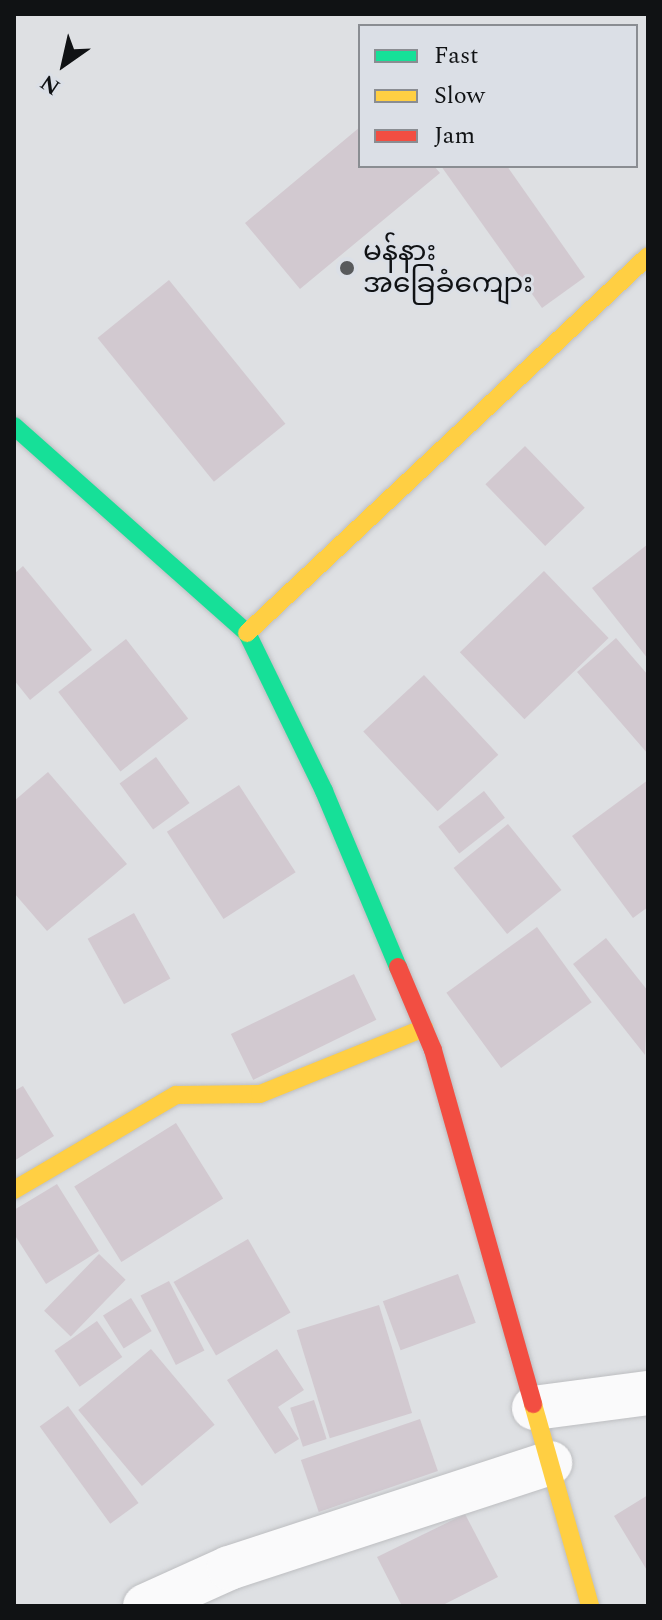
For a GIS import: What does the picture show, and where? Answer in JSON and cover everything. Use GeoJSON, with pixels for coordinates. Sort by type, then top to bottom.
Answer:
{"type":"FeatureCollection","features":[{"type":"Feature","properties":{"kind":"street"},"geometry":{"type":"LineString","coordinates":[[247,633],[648,256]]}},
{"type":"Feature","properties":{"kind":"street"},"geometry":{"type":"LineString","coordinates":[[14,426],[247,633],[324,791],[424,1028],[590,1606]]}},
{"type":"Feature","properties":{"kind":"street"},"geometry":{"type":"LineString","coordinates":[[14,1190],[176,1095],[260,1094],[424,1028]]}},
{"type":"Feature","properties":{"kind":"street"},"geometry":{"type":"LineString","coordinates":[[534,1408],[648,1393]]}},
{"type":"Feature","properties":{"kind":"street"},"geometry":{"type":"LineString","coordinates":[[145,1606],[229,1568],[550,1463]]}},
{"type":"Feature","properties":{"kind":"building"},"geometry":{"type":"Polygon","coordinates":[[[358,129],[358,168],[436,168],[440,173],[300,289],[245,223],[358,129]]]}},
{"type":"Feature","properties":{"kind":"building"},"geometry":{"type":"Polygon","coordinates":[[[442,168],[508,168],[585,277],[542,308],[442,168]]]}},
{"type":"Feature","properties":{"kind":"building"},"geometry":{"type":"Polygon","coordinates":[[[169,280],[285,424],[214,482],[98,338],[169,280]]]}},
{"type":"Feature","properties":{"kind":"building"},"geometry":{"type":"Polygon","coordinates":[[[525,446],[585,508],[545,546],[485,484],[525,446]]]}},
{"type":"Feature","properties":{"kind":"building"},"geometry":{"type":"Polygon","coordinates":[[[648,544],[648,659],[592,588],[648,544]]]}},
{"type":"Feature","properties":{"kind":"building"},"geometry":{"type":"Polygon","coordinates":[[[23,566],[92,650],[30,700],[14,680],[14,574],[23,566]]]}},
{"type":"Feature","properties":{"kind":"building"},"geometry":{"type":"Polygon","coordinates":[[[544,571],[609,638],[524,719],[460,652],[544,571]]]}},
{"type":"Feature","properties":{"kind":"building"},"geometry":{"type":"Polygon","coordinates":[[[616,638],[648,675],[648,754],[577,672],[616,638]]]}},
{"type":"Feature","properties":{"kind":"building"},"geometry":{"type":"Polygon","coordinates":[[[126,639],[188,719],[120,772],[58,692],[126,639]]]}},
{"type":"Feature","properties":{"kind":"building"},"geometry":{"type":"Polygon","coordinates":[[[424,675],[498,755],[438,811],[363,732],[424,675]]]}},
{"type":"Feature","properties":{"kind":"building"},"geometry":{"type":"Polygon","coordinates":[[[156,757],[190,803],[153,830],[120,783],[156,757]]]}},
{"type":"Feature","properties":{"kind":"building"},"geometry":{"type":"Polygon","coordinates":[[[48,772],[127,864],[47,931],[14,893],[14,801],[48,772]]]}},
{"type":"Feature","properties":{"kind":"building"},"geometry":{"type":"Polygon","coordinates":[[[648,780],[648,907],[633,918],[572,836],[648,780]]]}},
{"type":"Feature","properties":{"kind":"building"},"geometry":{"type":"Polygon","coordinates":[[[239,785],[296,872],[224,919],[167,832],[239,785]]]}},
{"type":"Feature","properties":{"kind":"building"},"geometry":{"type":"Polygon","coordinates":[[[484,791],[505,818],[459,854],[438,827],[484,791]]]}},
{"type":"Feature","properties":{"kind":"building"},"geometry":{"type":"Polygon","coordinates":[[[508,824],[561,890],[507,934],[454,868],[508,824]]]}},
{"type":"Feature","properties":{"kind":"building"},"geometry":{"type":"Polygon","coordinates":[[[134,913],[170,979],[124,1004],[88,939],[134,913]]]}},
{"type":"Feature","properties":{"kind":"building"},"geometry":{"type":"Polygon","coordinates":[[[537,927],[592,1002],[501,1068],[446,993],[537,927]]]}},
{"type":"Feature","properties":{"kind":"building"},"geometry":{"type":"Polygon","coordinates":[[[606,938],[648,991],[645,1055],[573,964],[606,938]]]}},
{"type":"Feature","properties":{"kind":"building"},"geometry":{"type":"Polygon","coordinates":[[[354,974],[376,1020],[253,1080],[231,1034],[354,974]]]}},
{"type":"Feature","properties":{"kind":"building"},"geometry":{"type":"Polygon","coordinates":[[[23,1086],[54,1136],[14,1161],[14,1091],[23,1086]]]}},
{"type":"Feature","properties":{"kind":"building"},"geometry":{"type":"Polygon","coordinates":[[[176,1123],[223,1198],[121,1262],[74,1187],[176,1123]]]}},
{"type":"Feature","properties":{"kind":"building"},"geometry":{"type":"Polygon","coordinates":[[[57,1184],[99,1251],[46,1284],[14,1234],[14,1210],[57,1184]]]}},
{"type":"Feature","properties":{"kind":"building"},"geometry":{"type":"Polygon","coordinates":[[[248,1239],[290,1313],[216,1356],[174,1282],[248,1239]]]}},
{"type":"Feature","properties":{"kind":"building"},"geometry":{"type":"Polygon","coordinates":[[[99,1254],[126,1280],[71,1337],[44,1311],[99,1254]]]}},
{"type":"Feature","properties":{"kind":"building"},"geometry":{"type":"Polygon","coordinates":[[[458,1274],[476,1323],[401,1350],[383,1301],[458,1274]]]}},
{"type":"Feature","properties":{"kind":"building"},"geometry":{"type":"Polygon","coordinates":[[[169,1281],[204,1350],[176,1365],[140,1296],[169,1281]]]}},
{"type":"Feature","properties":{"kind":"building"},"geometry":{"type":"Polygon","coordinates":[[[131,1298],[152,1331],[124,1349],[103,1315],[131,1298]]]}},
{"type":"Feature","properties":{"kind":"building"},"geometry":{"type":"Polygon","coordinates":[[[379,1305],[412,1413],[330,1438],[297,1330],[379,1305]]]}},
{"type":"Feature","properties":{"kind":"building"},"geometry":{"type":"Polygon","coordinates":[[[97,1321],[122,1357],[80,1387],[54,1351],[97,1321]]]}},
{"type":"Feature","properties":{"kind":"building"},"geometry":{"type":"Polygon","coordinates":[[[151,1349],[215,1425],[142,1486],[78,1410],[151,1349]]]}},
{"type":"Feature","properties":{"kind":"building"},"geometry":{"type":"Polygon","coordinates":[[[277,1349],[304,1390],[278,1407],[299,1439],[275,1454],[227,1380],[277,1349]]]}},
{"type":"Feature","properties":{"kind":"building"},"geometry":{"type":"Polygon","coordinates":[[[314,1400],[327,1439],[303,1447],[290,1408],[314,1400]]]}},
{"type":"Feature","properties":{"kind":"building"},"geometry":{"type":"Polygon","coordinates":[[[68,1406],[139,1503],[110,1524],[40,1427],[68,1406]]]}},
{"type":"Feature","properties":{"kind":"building"},"geometry":{"type":"Polygon","coordinates":[[[420,1419],[438,1471],[319,1512],[301,1460],[420,1419]]]}},
{"type":"Feature","properties":{"kind":"building"},"geometry":{"type":"Polygon","coordinates":[[[648,1495],[648,1572],[614,1516],[648,1495]]]}},
{"type":"Feature","properties":{"kind":"building"},"geometry":{"type":"Polygon","coordinates":[[[465,1514],[498,1577],[441,1606],[402,1606],[377,1557],[465,1514]]]}},
{"type":"Feature","properties":{"kind":"traffic: fast"},"geometry":{"type":"LineString","coordinates":[[14,426],[247,633],[324,791],[398,967]]}},
{"type":"Feature","properties":{"kind":"traffic: slow"},"geometry":{"type":"LineString","coordinates":[[247,633],[648,256]]}},
{"type":"Feature","properties":{"kind":"traffic: slow"},"geometry":{"type":"LineString","coordinates":[[14,1190],[176,1095],[260,1094],[424,1028]]}},
{"type":"Feature","properties":{"kind":"traffic: slow"},"geometry":{"type":"LineString","coordinates":[[533,1404],[590,1606]]}},
{"type":"Feature","properties":{"kind":"traffic: jam"},"geometry":{"type":"LineString","coordinates":[[398,967],[433,1050],[533,1404]]}},
{"type":"Feature","properties":{"kind":"place","name":"မန်နား အခြေခံကျေား"},"geometry":{"type":"Point","coordinates":[347,268]}}]}
